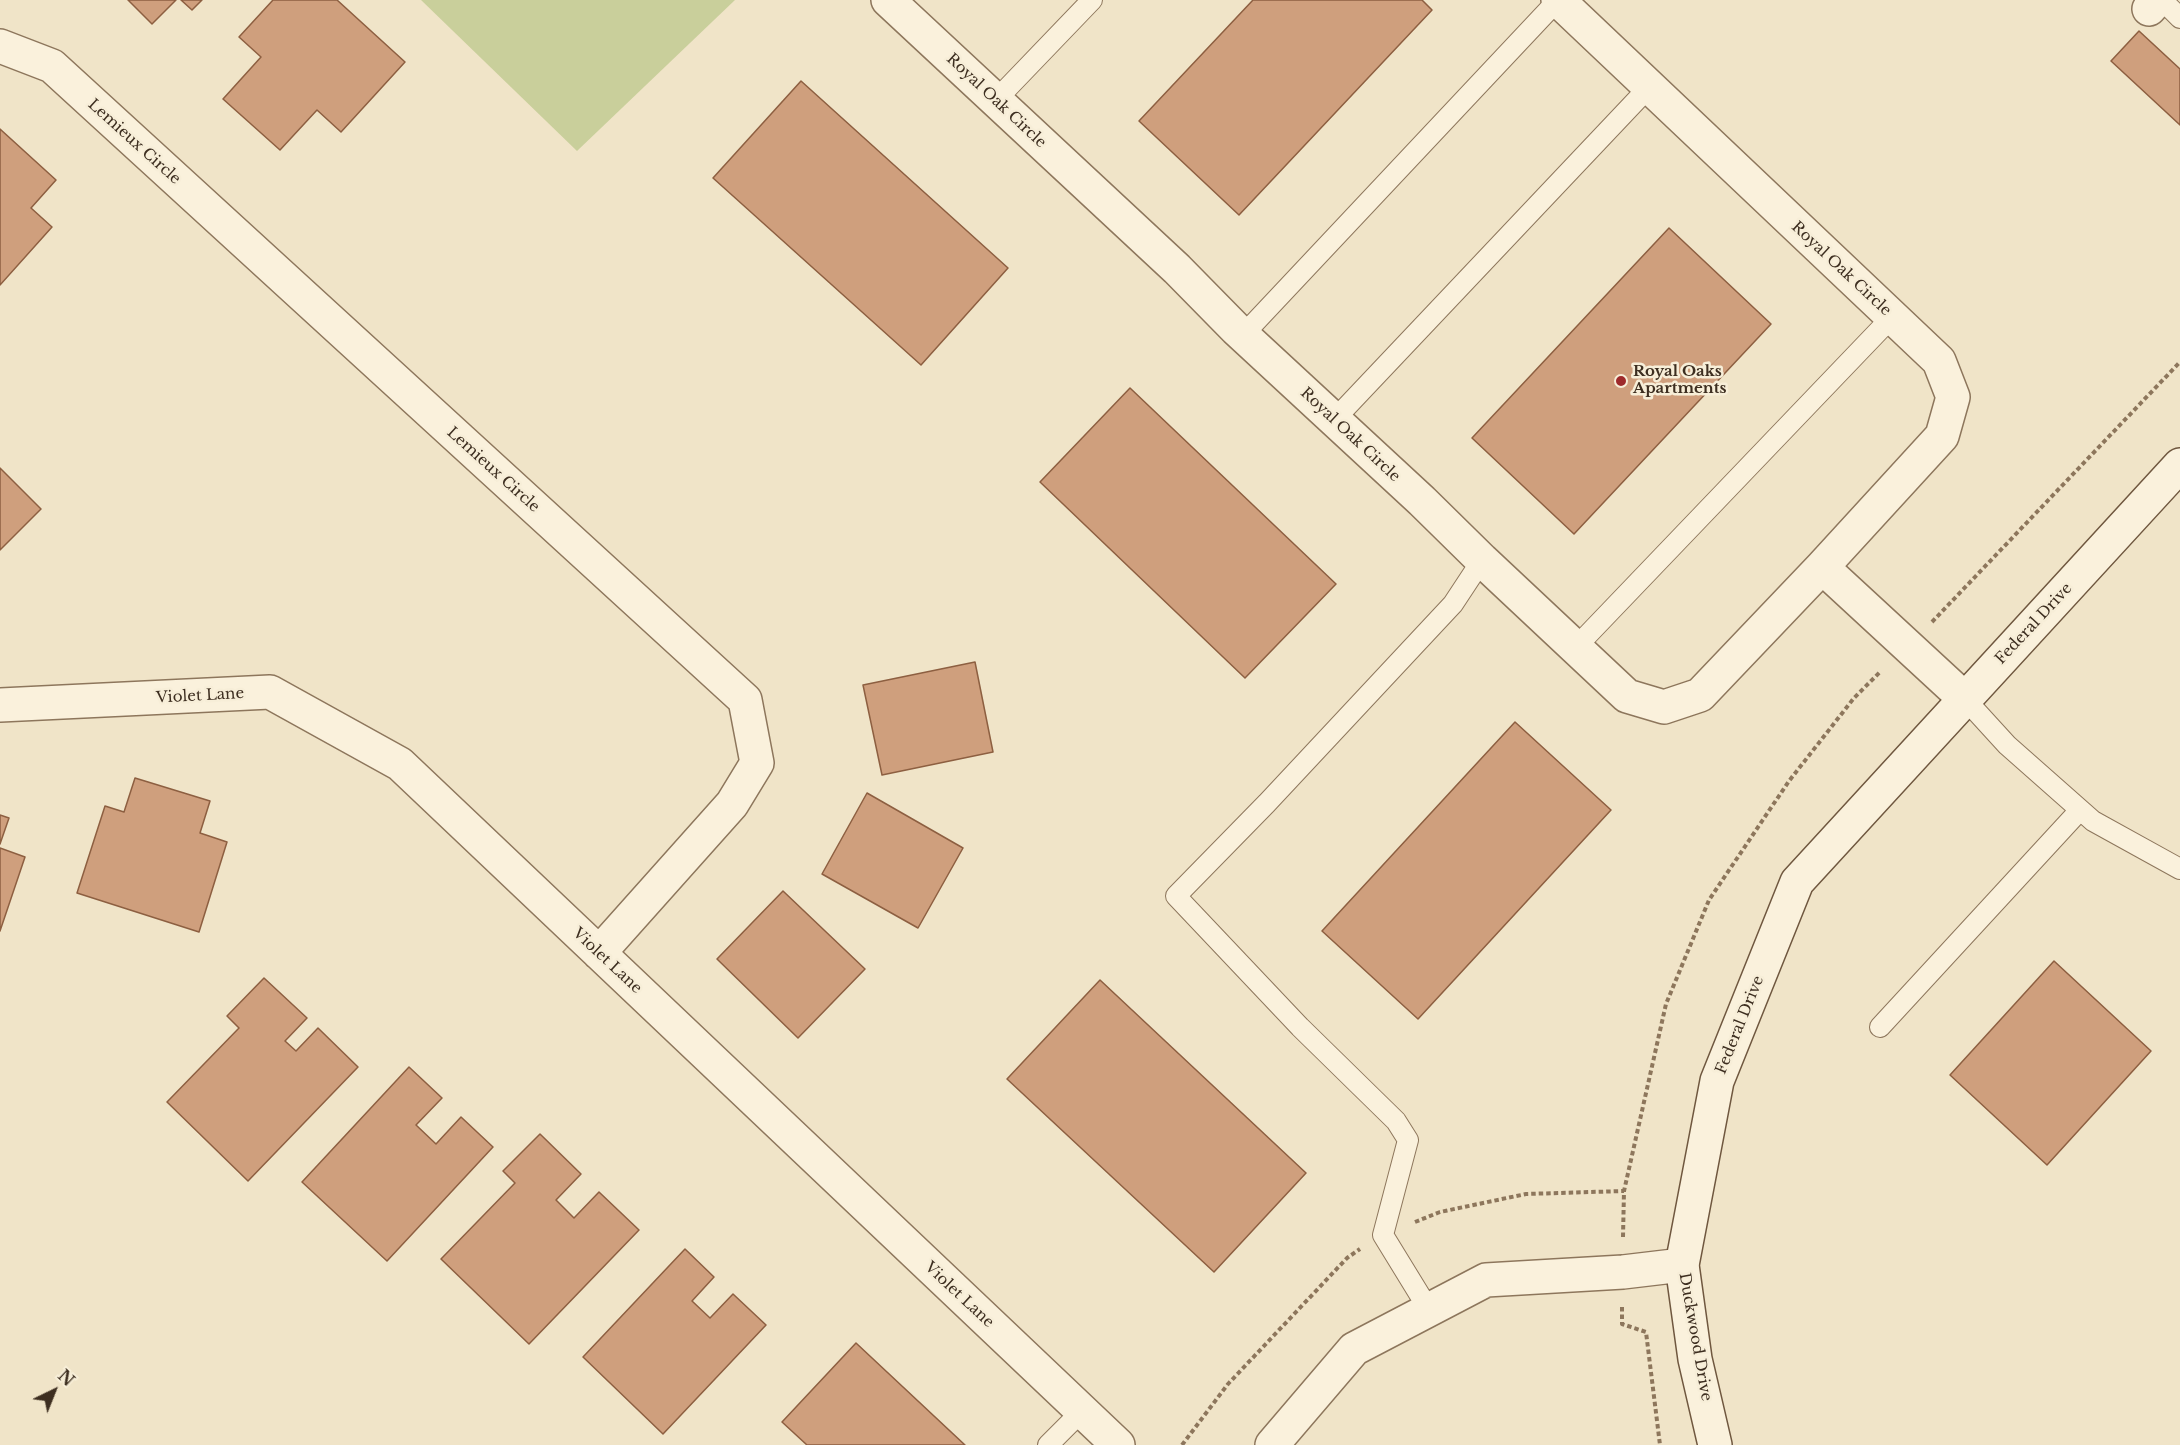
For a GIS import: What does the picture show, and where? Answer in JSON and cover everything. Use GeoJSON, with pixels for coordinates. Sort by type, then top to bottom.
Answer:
{"type":"FeatureCollection","features":[{"type":"Feature","properties":{"kind":"street","name":"Royal Oak Circle"},"geometry":{"type":"LineString","coordinates":[[888,0],[1177,269],[1243,335],[1627,696],[1664,707],[1700,695],[1822,567],[1942,436],[1953,397],[1939,361],[1558,0]]}},
{"type":"Feature","properties":{"kind":"street","name":"Lemieux Circle"},"geometry":{"type":"LineString","coordinates":[[0,46],[52,66],[745,700],[757,763],[732,804],[599,953]]}},
{"type":"Feature","properties":{"kind":"street","name":"Federal Drive"},"geometry":{"type":"LineString","coordinates":[[1682,1265],[1717,1081],[1797,882],[2180,465]]}},
{"type":"Feature","properties":{"kind":"street"},"geometry":{"type":"LineString","coordinates":[[1822,567],[1965,699]]}},
{"type":"Feature","properties":{"kind":"street","name":"Violet Lane"},"geometry":{"type":"LineString","coordinates":[[0,705],[270,693],[400,764],[1118,1445]]}},
{"type":"Feature","properties":{"kind":"street"},"geometry":{"type":"LineString","coordinates":[[1272,1445],[1354,1349],[1486,1281],[1623,1272],[1682,1265]]}},
{"type":"Feature","properties":{"kind":"street","name":"Duckwood Drive"},"geometry":{"type":"LineString","coordinates":[[1682,1265],[1695,1359],[1716,1445]]}},
{"type":"Feature","properties":{"kind":"lane"},"geometry":{"type":"LineString","coordinates":[[995,101],[1092,0]]}},
{"type":"Feature","properties":{"kind":"lane"},"geometry":{"type":"LineString","coordinates":[[1243,335],[1558,0]]}},
{"type":"Feature","properties":{"kind":"lane"},"geometry":{"type":"LineString","coordinates":[[2156,3],[2180,18]]}},
{"type":"Feature","properties":{"kind":"lane"},"geometry":{"type":"LineString","coordinates":[[1334,420],[1650,86]]}},
{"type":"Feature","properties":{"kind":"lane"},"geometry":{"type":"LineString","coordinates":[[1576,647],[1892,317]]}},
{"type":"Feature","properties":{"kind":"lane"},"geometry":{"type":"LineString","coordinates":[[1429,1310],[1383,1235],[1408,1140],[1396,1121],[1300,1027],[1176,896],[1454,604],[1482,560]]}},
{"type":"Feature","properties":{"kind":"lane"},"geometry":{"type":"LineString","coordinates":[[1965,699],[2007,745],[2093,821],[2180,869]]}},
{"type":"Feature","properties":{"kind":"lane"},"geometry":{"type":"LineString","coordinates":[[1880,1027],[2080,810]]}},
{"type":"Feature","properties":{"kind":"lane"},"geometry":{"type":"LineString","coordinates":[[1048,1445],[1082,1411]]}},
{"type":"Feature","properties":{"kind":"green space"},"geometry":{"type":"Polygon","coordinates":[[[421,0],[735,0],[577,151],[421,0]]]}},
{"type":"Feature","properties":{"kind":"building"},"geometry":{"type":"Polygon","coordinates":[[[128,0],[176,0],[152,24],[128,0]]]}},
{"type":"Feature","properties":{"kind":"building"},"geometry":{"type":"Polygon","coordinates":[[[181,0],[202,0],[192,10],[181,0]]]}},
{"type":"Feature","properties":{"kind":"building"},"geometry":{"type":"Polygon","coordinates":[[[273,0],[337,0],[405,62],[341,132],[317,110],[280,150],[223,99],[261,57],[239,37],[273,0]]]}},
{"type":"Feature","properties":{"kind":"building"},"geometry":{"type":"Polygon","coordinates":[[[1253,0],[1422,0],[1432,10],[1239,215],[1139,121],[1253,0]]]}},
{"type":"Feature","properties":{"kind":"building"},"geometry":{"type":"Polygon","coordinates":[[[2139,31],[2180,69],[2180,125],[2111,61],[2139,31]]]}},
{"type":"Feature","properties":{"kind":"building"},"geometry":{"type":"Polygon","coordinates":[[[801,81],[1008,268],[921,365],[713,178],[801,81]]]}},
{"type":"Feature","properties":{"kind":"building"},"geometry":{"type":"Polygon","coordinates":[[[0,129],[56,180],[31,208],[52,227],[0,285],[0,129]]]}},
{"type":"Feature","properties":{"kind":"building","name":"Royal Oaks Apartments"},"geometry":{"type":"Polygon","coordinates":[[[1669,228],[1771,324],[1574,534],[1472,438],[1669,228]]]}},
{"type":"Feature","properties":{"kind":"building"},"geometry":{"type":"Polygon","coordinates":[[[1130,388],[1336,584],[1245,678],[1040,482],[1130,388]]]}},
{"type":"Feature","properties":{"kind":"building"},"geometry":{"type":"Polygon","coordinates":[[[0,468],[41,509],[0,550],[0,468]]]}},
{"type":"Feature","properties":{"kind":"building"},"geometry":{"type":"Polygon","coordinates":[[[975,662],[993,752],[882,775],[863,685],[975,662]]]}},
{"type":"Feature","properties":{"kind":"building"},"geometry":{"type":"Polygon","coordinates":[[[1515,722],[1611,810],[1418,1019],[1322,931],[1515,722]]]}},
{"type":"Feature","properties":{"kind":"building"},"geometry":{"type":"Polygon","coordinates":[[[135,778],[210,801],[200,833],[227,842],[199,932],[77,893],[105,806],[124,812],[135,778]]]}},
{"type":"Feature","properties":{"kind":"building"},"geometry":{"type":"Polygon","coordinates":[[[867,793],[963,848],[918,928],[822,874],[867,793]]]}},
{"type":"Feature","properties":{"kind":"building"},"geometry":{"type":"Polygon","coordinates":[[[0,815],[9,818],[0,844],[0,815]]]}},
{"type":"Feature","properties":{"kind":"building"},"geometry":{"type":"Polygon","coordinates":[[[0,848],[25,857],[0,931],[0,848]]]}},
{"type":"Feature","properties":{"kind":"building"},"geometry":{"type":"Polygon","coordinates":[[[783,891],[865,969],[798,1038],[717,959],[783,891]]]}},
{"type":"Feature","properties":{"kind":"building"},"geometry":{"type":"Polygon","coordinates":[[[2054,961],[2151,1051],[2047,1165],[1950,1075],[2054,961]]]}},
{"type":"Feature","properties":{"kind":"building"},"geometry":{"type":"Polygon","coordinates":[[[264,978],[307,1018],[285,1041],[296,1051],[318,1028],[358,1067],[248,1181],[167,1102],[239,1028],[227,1016],[264,978]]]}},
{"type":"Feature","properties":{"kind":"building"},"geometry":{"type":"Polygon","coordinates":[[[1100,980],[1306,1173],[1214,1272],[1007,1079],[1100,980]]]}},
{"type":"Feature","properties":{"kind":"building"},"geometry":{"type":"Polygon","coordinates":[[[409,1067],[442,1098],[416,1125],[436,1144],[461,1117],[493,1147],[387,1261],[302,1182],[409,1067]]]}},
{"type":"Feature","properties":{"kind":"building"},"geometry":{"type":"Polygon","coordinates":[[[540,1134],[581,1174],[556,1200],[574,1218],[599,1192],[639,1230],[529,1344],[441,1259],[515,1183],[503,1171],[540,1134]]]}},
{"type":"Feature","properties":{"kind":"building"},"geometry":{"type":"Polygon","coordinates":[[[685,1249],[714,1277],[692,1301],[710,1318],[733,1294],[766,1325],[663,1434],[583,1357],[685,1249]]]}},
{"type":"Feature","properties":{"kind":"building"},"geometry":{"type":"Polygon","coordinates":[[[856,1343],[965,1445],[807,1445],[782,1422],[856,1343]]]}},
{"type":"Feature","properties":{"kind":"place","name":"Royal Oaks Apartments"},"geometry":{"type":"Point","coordinates":[1621,381]}}]}
